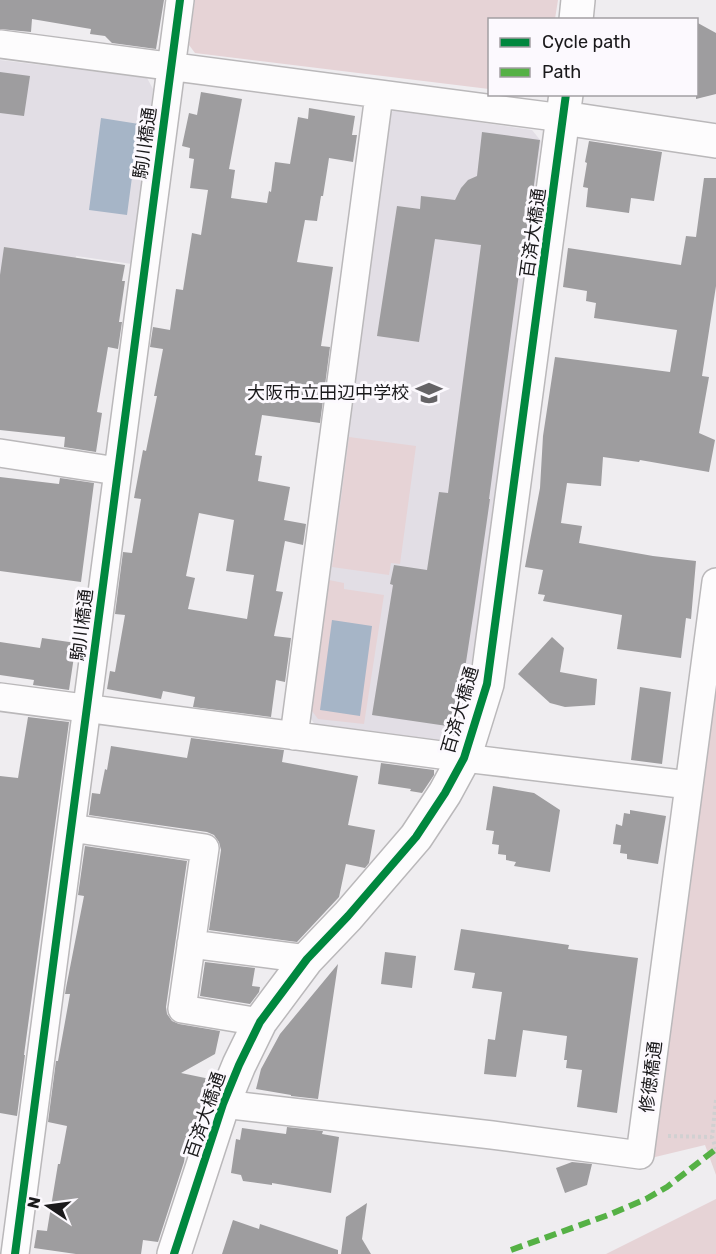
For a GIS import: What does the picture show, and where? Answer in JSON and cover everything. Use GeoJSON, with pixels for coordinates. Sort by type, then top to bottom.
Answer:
{"type":"FeatureCollection","features":[{"type":"Feature","properties":{"kind":"street","name":"駒川橋通"},"geometry":{"type":"LineString","coordinates":[[15,1254],[180,0]]}},
{"type":"Feature","properties":{"kind":"street"},"geometry":{"type":"LineString","coordinates":[[576,18],[578,0]]}},
{"type":"Feature","properties":{"kind":"street"},"geometry":{"type":"LineString","coordinates":[[0,44],[380,95],[565,106],[716,141]]}},
{"type":"Feature","properties":{"kind":"street"},"geometry":{"type":"LineString","coordinates":[[294,736],[380,95]]}},
{"type":"Feature","properties":{"kind":"street","name":"百済大橋通"},"geometry":{"type":"LineString","coordinates":[[174,1254],[224,1104],[239,1065],[260,1022],[307,959],[348,916],[416,837],[445,793],[464,758],[487,684],[565,106]]}},
{"type":"Feature","properties":{"kind":"street"},"geometry":{"type":"LineString","coordinates":[[0,453],[117,471]]}},
{"type":"Feature","properties":{"kind":"street","name":"修徳橋通"},"geometry":{"type":"LineString","coordinates":[[224,1104],[492,1135],[640,1155],[716,582]]}},
{"type":"Feature","properties":{"kind":"street"},"geometry":{"type":"LineString","coordinates":[[0,697],[689,785]]}},
{"type":"Feature","properties":{"kind":"street"},"geometry":{"type":"LineString","coordinates":[[71,828],[205,848],[182,1009],[260,1022]]}},
{"type":"Feature","properties":{"kind":"street"},"geometry":{"type":"LineString","coordinates":[[191,944],[307,959]]}},
{"type":"Feature","properties":{"kind":"path"},"geometry":{"type":"LineString","coordinates":[[716,1100],[712,1137],[716,1149]]}},
{"type":"Feature","properties":{"kind":"path"},"geometry":{"type":"LineString","coordinates":[[666,1136],[712,1137]]}},
{"type":"Feature","properties":{"kind":"shaded area"},"geometry":{"type":"Polygon","coordinates":[[[195,0],[558,0],[555,18],[488,18],[488,89],[195,53],[189,45],[195,0]]]}},
{"type":"Feature","properties":{"kind":"shaded area"},"geometry":{"type":"Polygon","coordinates":[[[0,60],[147,78],[153,89],[132,264],[76,256],[58,384],[0,377],[0,60]]]}},
{"type":"Feature","properties":{"kind":"shaded area","name":"大阪市立田辺中学校"},"geometry":{"type":"Polygon","coordinates":[[[394,110],[532,130],[541,141],[475,644],[463,706],[455,731],[441,742],[316,726],[309,716],[386,117],[394,110]]]}},
{"type":"Feature","properties":{"kind":"shaded area"},"geometry":{"type":"Polygon","coordinates":[[[349,437],[416,446],[400,564],[391,563],[389,575],[332,567],[349,437]]]}},
{"type":"Feature","properties":{"kind":"shaded area"},"geometry":{"type":"Polygon","coordinates":[[[329,580],[344,583],[344,589],[384,595],[364,724],[318,719],[312,711],[329,580]]]}},
{"type":"Feature","properties":{"kind":"shaded area"},"geometry":{"type":"Polygon","coordinates":[[[716,678],[716,1175],[705,1145],[651,1158],[716,678]]]}},
{"type":"Feature","properties":{"kind":"shaded area"},"geometry":{"type":"Polygon","coordinates":[[[716,1199],[716,1254],[606,1254],[716,1199]]]}},
{"type":"Feature","properties":{"kind":"water"},"geometry":{"type":"Polygon","coordinates":[[[101,118],[139,124],[127,215],[89,210],[101,118]]]}},
{"type":"Feature","properties":{"kind":"water"},"geometry":{"type":"Polygon","coordinates":[[[332,620],[372,626],[360,716],[320,710],[332,620]]]}},
{"type":"Feature","properties":{"kind":"building"},"geometry":{"type":"Polygon","coordinates":[[[0,0],[164,0],[156,49],[112,43],[105,36],[90,34],[91,29],[32,19],[31,32],[0,29],[0,0]]]}},
{"type":"Feature","properties":{"kind":"building"},"geometry":{"type":"Polygon","coordinates":[[[698,23],[716,33],[716,94],[696,99],[698,96],[698,23]]]}},
{"type":"Feature","properties":{"kind":"building"},"geometry":{"type":"Polygon","coordinates":[[[0,72],[30,76],[24,116],[0,113],[0,72]]]}},
{"type":"Feature","properties":{"kind":"building"},"geometry":{"type":"Polygon","coordinates":[[[201,92],[242,99],[229,169],[235,170],[231,198],[267,203],[269,191],[271,192],[275,162],[290,164],[298,117],[308,119],[309,108],[355,116],[352,135],[357,135],[353,162],[329,158],[317,221],[305,220],[297,262],[333,267],[321,346],[330,347],[320,423],[262,415],[255,455],[262,456],[258,481],[290,487],[284,520],[306,524],[303,545],[285,541],[276,591],[283,592],[274,636],[291,638],[285,682],[276,680],[271,717],[193,707],[195,697],[163,691],[161,699],[107,689],[110,671],[115,672],[125,615],[115,614],[123,552],[132,553],[141,499],[134,498],[157,396],[154,396],[163,349],[150,347],[153,327],[170,330],[176,289],[183,290],[192,233],[201,235],[208,190],[190,188],[194,159],[189,158],[190,148],[182,146],[189,113],[197,115],[201,92]],[[199,513],[186,576],[195,578],[188,609],[247,619],[254,575],[226,571],[234,520],[199,513]]]}},
{"type":"Feature","properties":{"kind":"building"},"geometry":{"type":"Polygon","coordinates":[[[482,132],[540,140],[525,251],[522,251],[474,610],[454,727],[372,715],[393,585],[390,584],[394,565],[427,570],[439,492],[448,493],[481,245],[435,239],[419,342],[377,336],[397,206],[420,209],[421,196],[455,200],[468,180],[477,176],[482,132]]]}},
{"type":"Feature","properties":{"kind":"building"},"geometry":{"type":"Polygon","coordinates":[[[589,141],[662,152],[654,201],[631,198],[629,213],[586,207],[588,188],[583,187],[589,141]]]}},
{"type":"Feature","properties":{"kind":"building"},"geometry":{"type":"Polygon","coordinates":[[[704,178],[716,178],[716,286],[702,376],[709,377],[699,433],[715,440],[709,472],[640,460],[639,462],[603,457],[601,486],[567,483],[561,523],[582,526],[579,543],[696,561],[691,619],[686,618],[681,658],[617,649],[622,615],[543,601],[545,595],[538,594],[543,570],[525,567],[540,488],[543,436],[555,357],[670,372],[677,330],[594,318],[596,303],[586,301],[587,291],[563,287],[568,248],[681,265],[686,236],[696,237],[704,178]]]}},
{"type":"Feature","properties":{"kind":"building"},"geometry":{"type":"Polygon","coordinates":[[[4,247],[125,265],[118,349],[108,347],[97,412],[102,413],[96,452],[64,447],[65,437],[0,430],[0,275],[4,247]]]}},
{"type":"Feature","properties":{"kind":"building"},"geometry":{"type":"Polygon","coordinates":[[[0,477],[59,484],[60,478],[94,483],[81,582],[0,571],[0,477]]]}},
{"type":"Feature","properties":{"kind":"building"},"geometry":{"type":"Polygon","coordinates":[[[552,637],[564,648],[560,672],[597,679],[595,705],[565,707],[550,703],[518,674],[552,637]]]}},
{"type":"Feature","properties":{"kind":"building"},"geometry":{"type":"Polygon","coordinates":[[[42,638],[76,643],[69,690],[33,685],[34,680],[0,675],[0,642],[40,648],[42,638]]]}},
{"type":"Feature","properties":{"kind":"building"},"geometry":{"type":"Polygon","coordinates":[[[640,687],[671,692],[662,764],[631,760],[640,687]]]}},
{"type":"Feature","properties":{"kind":"building"},"geometry":{"type":"Polygon","coordinates":[[[28,717],[69,722],[17,1116],[0,1113],[0,776],[18,778],[28,717]]]}},
{"type":"Feature","properties":{"kind":"building"},"geometry":{"type":"Polygon","coordinates":[[[191,738],[284,750],[282,762],[358,776],[348,825],[375,830],[369,863],[365,868],[346,864],[339,897],[297,942],[209,930],[221,850],[214,835],[207,832],[89,815],[92,793],[100,794],[111,746],[187,758],[191,738]]]}},
{"type":"Feature","properties":{"kind":"building"},"geometry":{"type":"Polygon","coordinates":[[[381,763],[434,770],[434,775],[422,793],[378,784],[381,763]]]}},
{"type":"Feature","properties":{"kind":"building"},"geometry":{"type":"Polygon","coordinates":[[[493,786],[534,793],[560,810],[550,872],[514,866],[516,862],[506,860],[506,855],[498,854],[499,845],[492,844],[494,831],[486,830],[493,786]]]}},
{"type":"Feature","properties":{"kind":"building"},"geometry":{"type":"Polygon","coordinates":[[[630,810],[666,816],[658,864],[627,859],[627,854],[620,853],[621,845],[613,844],[616,824],[622,826],[624,813],[630,814],[630,810]]]}},
{"type":"Feature","properties":{"kind":"building"},"geometry":{"type":"Polygon","coordinates":[[[85,846],[187,861],[166,1007],[167,1014],[172,1021],[179,1024],[220,1031],[215,1054],[181,1073],[210,1079],[207,1094],[191,1143],[187,1142],[184,1162],[158,1242],[143,1240],[141,1254],[76,1254],[34,1248],[37,1230],[47,1231],[67,1126],[48,1122],[56,1061],[58,1061],[70,994],[65,994],[84,896],[78,895],[85,846]]]}},
{"type":"Feature","properties":{"kind":"building"},"geometry":{"type":"Polygon","coordinates":[[[461,929],[569,945],[568,949],[638,958],[617,1113],[577,1107],[582,1070],[566,1068],[567,1060],[564,1060],[567,1036],[523,1030],[516,1077],[484,1074],[488,1039],[495,1040],[502,992],[472,988],[475,973],[454,970],[461,929]]]}},
{"type":"Feature","properties":{"kind":"building"},"geometry":{"type":"Polygon","coordinates":[[[385,952],[416,956],[412,988],[381,984],[385,952]]]}},
{"type":"Feature","properties":{"kind":"building"},"geometry":{"type":"Polygon","coordinates":[[[205,962],[255,968],[252,986],[260,987],[259,992],[250,1004],[200,996],[205,962]]]}},
{"type":"Feature","properties":{"kind":"building"},"geometry":{"type":"Polygon","coordinates":[[[338,964],[318,1099],[256,1089],[261,1069],[280,1034],[338,964]]]}},
{"type":"Feature","properties":{"kind":"building"},"geometry":{"type":"Polygon","coordinates":[[[287,1127],[323,1131],[322,1134],[339,1137],[331,1193],[272,1183],[272,1185],[243,1181],[241,1175],[231,1173],[236,1139],[240,1140],[242,1128],[286,1134],[287,1127]]]}},
{"type":"Feature","properties":{"kind":"building"},"geometry":{"type":"Polygon","coordinates":[[[572,1162],[592,1164],[587,1185],[565,1193],[556,1168],[572,1162]]]}},
{"type":"Feature","properties":{"kind":"building"},"geometry":{"type":"Polygon","coordinates":[[[367,1203],[362,1239],[371,1254],[341,1254],[346,1217],[367,1203]]]}},
{"type":"Feature","properties":{"kind":"building"},"geometry":{"type":"Polygon","coordinates":[[[233,1220],[259,1229],[260,1224],[338,1250],[338,1254],[222,1254],[233,1220]]]}},
{"type":"Feature","properties":{"kind":"marked path"},"geometry":{"type":"LineString","coordinates":[[511,1250],[646,1199],[667,1187],[716,1149]]}},
{"type":"Feature","properties":{"kind":"cycle path"},"geometry":{"type":"LineString","coordinates":[[15,1254],[180,0]]}},
{"type":"Feature","properties":{"kind":"cycle path"},"geometry":{"type":"LineString","coordinates":[[174,1254],[223,1104],[260,1022],[307,959],[348,916],[416,837],[445,793],[464,758],[487,684],[566,96]]}},
{"type":"Feature","properties":{"kind":"place","name":"大阪市立田辺中学校"},"geometry":{"type":"Point","coordinates":[429,393]}}]}
